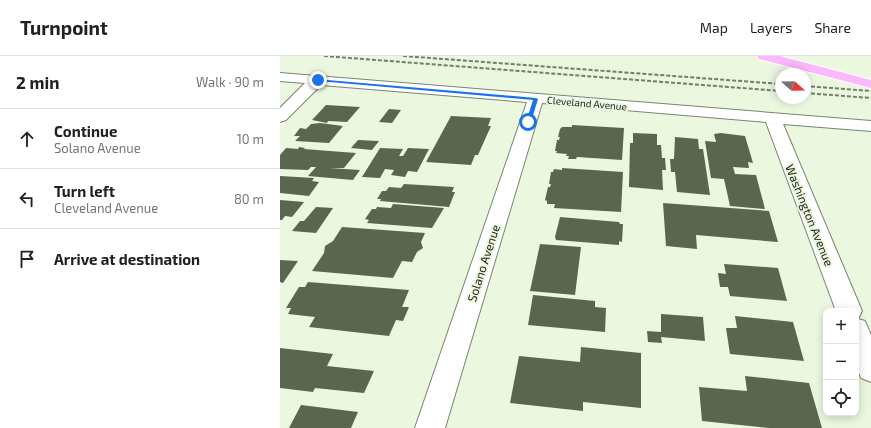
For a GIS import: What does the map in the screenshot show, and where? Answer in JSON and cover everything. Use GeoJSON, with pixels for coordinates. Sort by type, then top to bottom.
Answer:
{"type":"FeatureCollection","features":[{"type":"Feature","properties":{"kind":"highway"},"geometry":{"type":"LineString","coordinates":[[764,56],[871,84]]}},
{"type":"Feature","properties":{"kind":"street","name":"Cleveland Avenue"},"geometry":{"type":"LineString","coordinates":[[280,77],[871,126]]}},
{"type":"Feature","properties":{"kind":"street"},"geometry":{"type":"LineString","coordinates":[[280,117],[318,80]]}},
{"type":"Feature","properties":{"kind":"street","name":"Solano Avenue"},"geometry":{"type":"LineString","coordinates":[[430,428],[536,99]]}},
{"type":"Feature","properties":{"kind":"street","name":"Washington Avenue"},"geometry":{"type":"LineString","coordinates":[[773,118],[847,308]]}},
{"type":"Feature","properties":{"kind":"street"},"geometry":{"type":"LineString","coordinates":[[859,338],[871,368]]}},
{"type":"Feature","properties":{"kind":"building"},"geometry":{"type":"Polygon","coordinates":[[[326,105],[360,107],[347,122],[328,121],[327,123],[312,120],[326,105]]]}},
{"type":"Feature","properties":{"kind":"building"},"geometry":{"type":"Polygon","coordinates":[[[389,109],[401,110],[392,123],[379,122],[389,109]]]}},
{"type":"Feature","properties":{"kind":"building"},"geometry":{"type":"Polygon","coordinates":[[[451,116],[491,118],[488,126],[491,126],[478,155],[475,155],[471,165],[426,162],[451,116]]]}},
{"type":"Feature","properties":{"kind":"building"},"geometry":{"type":"Polygon","coordinates":[[[320,123],[343,126],[329,143],[295,141],[300,136],[294,136],[300,128],[306,129],[311,124],[320,123]]]}},
{"type":"Feature","properties":{"kind":"building"},"geometry":{"type":"Polygon","coordinates":[[[572,125],[624,128],[622,160],[577,157],[576,159],[568,159],[569,156],[566,156],[567,154],[556,153],[557,140],[559,140],[560,137],[558,137],[560,129],[562,127],[572,127],[572,125]]]}},
{"type":"Feature","properties":{"kind":"building"},"geometry":{"type":"Polygon","coordinates":[[[633,133],[657,134],[657,145],[661,145],[662,158],[665,158],[666,170],[662,170],[663,190],[629,187],[630,143],[633,143],[633,133]]]}},
{"type":"Feature","properties":{"kind":"building"},"geometry":{"type":"Polygon","coordinates":[[[721,133],[745,136],[753,163],[748,162],[749,168],[733,167],[735,174],[756,175],[765,209],[730,206],[724,179],[711,178],[705,141],[716,142],[714,134],[721,133]]]}},
{"type":"Feature","properties":{"kind":"building"},"geometry":{"type":"Polygon","coordinates":[[[675,137],[698,139],[699,149],[703,149],[710,195],[677,192],[675,172],[671,172],[670,159],[674,159],[675,137]]]}},
{"type":"Feature","properties":{"kind":"building"},"geometry":{"type":"Polygon","coordinates":[[[358,140],[379,141],[372,150],[351,148],[358,140]]]}},
{"type":"Feature","properties":{"kind":"building"},"geometry":{"type":"Polygon","coordinates":[[[299,147],[305,148],[304,149],[356,153],[344,168],[330,168],[360,170],[353,180],[308,176],[316,167],[311,167],[308,170],[280,169],[280,155],[286,148],[298,149],[299,147]]]}},
{"type":"Feature","properties":{"kind":"building"},"geometry":{"type":"Polygon","coordinates":[[[380,148],[403,149],[399,156],[403,156],[408,148],[429,149],[417,172],[408,171],[405,177],[391,175],[394,170],[385,169],[380,178],[362,177],[380,148]]]}},
{"type":"Feature","properties":{"kind":"building"},"geometry":{"type":"Polygon","coordinates":[[[562,168],[623,172],[621,212],[554,208],[555,204],[547,204],[547,201],[545,200],[548,187],[550,187],[551,184],[549,184],[551,172],[553,172],[554,169],[562,170],[562,168]]]}},
{"type":"Feature","properties":{"kind":"building"},"geometry":{"type":"Polygon","coordinates":[[[280,176],[314,178],[312,181],[319,182],[309,196],[280,193],[280,176]]]}},
{"type":"Feature","properties":{"kind":"building"},"geometry":{"type":"Polygon","coordinates":[[[404,184],[454,187],[452,192],[455,192],[449,207],[380,201],[381,199],[377,199],[382,191],[386,191],[389,187],[401,188],[404,184]]]}},
{"type":"Feature","properties":{"kind":"building"},"geometry":{"type":"Polygon","coordinates":[[[280,200],[304,202],[292,217],[285,216],[282,220],[280,220],[280,200]]]}},
{"type":"Feature","properties":{"kind":"building"},"geometry":{"type":"Polygon","coordinates":[[[663,203],[769,211],[778,242],[696,235],[697,249],[666,246],[663,203]]]}},
{"type":"Feature","properties":{"kind":"building"},"geometry":{"type":"Polygon","coordinates":[[[393,204],[444,208],[432,228],[367,223],[369,220],[365,219],[372,209],[376,209],[377,207],[391,208],[393,204]]]}},
{"type":"Feature","properties":{"kind":"building"},"geometry":{"type":"Polygon","coordinates":[[[316,207],[333,208],[316,233],[292,231],[300,221],[304,221],[316,207]]]}},
{"type":"Feature","properties":{"kind":"building"},"geometry":{"type":"Polygon","coordinates":[[[560,217],[619,222],[620,224],[623,224],[622,242],[619,241],[619,245],[556,240],[555,237],[560,217]]]}},
{"type":"Feature","properties":{"kind":"building"},"geometry":{"type":"Polygon","coordinates":[[[342,227],[425,233],[421,242],[423,248],[417,252],[412,262],[402,261],[393,278],[312,271],[324,253],[325,246],[333,241],[342,227]]]}},
{"type":"Feature","properties":{"kind":"building"},"geometry":{"type":"Polygon","coordinates":[[[540,244],[581,247],[575,295],[530,291],[540,244]]]}},
{"type":"Feature","properties":{"kind":"building"},"geometry":{"type":"Polygon","coordinates":[[[280,260],[298,261],[283,283],[280,282],[280,260]]]}},
{"type":"Feature","properties":{"kind":"building"},"geometry":{"type":"Polygon","coordinates":[[[724,264],[778,268],[787,301],[730,296],[728,287],[720,287],[718,273],[726,274],[724,264]]]}},
{"type":"Feature","properties":{"kind":"building"},"geometry":{"type":"Polygon","coordinates":[[[308,282],[409,290],[402,307],[409,307],[403,321],[396,320],[389,336],[309,327],[315,317],[288,314],[291,308],[286,308],[299,287],[305,287],[308,282]]]}},
{"type":"Feature","properties":{"kind":"building"},"geometry":{"type":"Polygon","coordinates":[[[533,295],[595,301],[595,307],[606,308],[605,332],[528,325],[533,295]]]}},
{"type":"Feature","properties":{"kind":"building"},"geometry":{"type":"Polygon","coordinates":[[[661,314],[703,317],[705,341],[661,337],[662,343],[648,342],[647,331],[661,332],[661,314]]]}},
{"type":"Feature","properties":{"kind":"building"},"geometry":{"type":"Polygon","coordinates":[[[735,316],[793,322],[804,361],[730,354],[726,328],[737,328],[735,316]]]}},
{"type":"Feature","properties":{"kind":"building"},"geometry":{"type":"Polygon","coordinates":[[[581,347],[641,353],[641,408],[583,402],[583,411],[510,403],[519,356],[580,362],[581,347]]]}},
{"type":"Feature","properties":{"kind":"building"},"geometry":{"type":"Polygon","coordinates":[[[280,348],[333,354],[327,366],[374,371],[364,393],[315,388],[313,392],[280,388],[280,348]]]}},
{"type":"Feature","properties":{"kind":"building"},"geometry":{"type":"Polygon","coordinates":[[[745,376],[809,383],[822,428],[769,428],[702,421],[699,387],[747,391],[745,376]]]}},
{"type":"Feature","properties":{"kind":"building"},"geometry":{"type":"Polygon","coordinates":[[[301,405],[358,412],[351,428],[289,428],[301,405]]]}},
{"type":"Feature","properties":{"kind":"railway"},"geometry":{"type":"LineString","coordinates":[[324,56],[775,91]]}},
{"type":"Feature","properties":{"kind":"railway"},"geometry":{"type":"LineString","coordinates":[[403,56],[775,84]]}},
{"type":"Feature","properties":{"kind":"railway"},"geometry":{"type":"LineString","coordinates":[[811,86],[871,91]]}},
{"type":"Feature","properties":{"kind":"railway"},"geometry":{"type":"LineString","coordinates":[[811,93],[871,98]]}},
{"type":"Feature","properties":{"kind":"route"},"geometry":{"type":"LineString","coordinates":[[318,80],[536,99],[528,122]]}}]}
